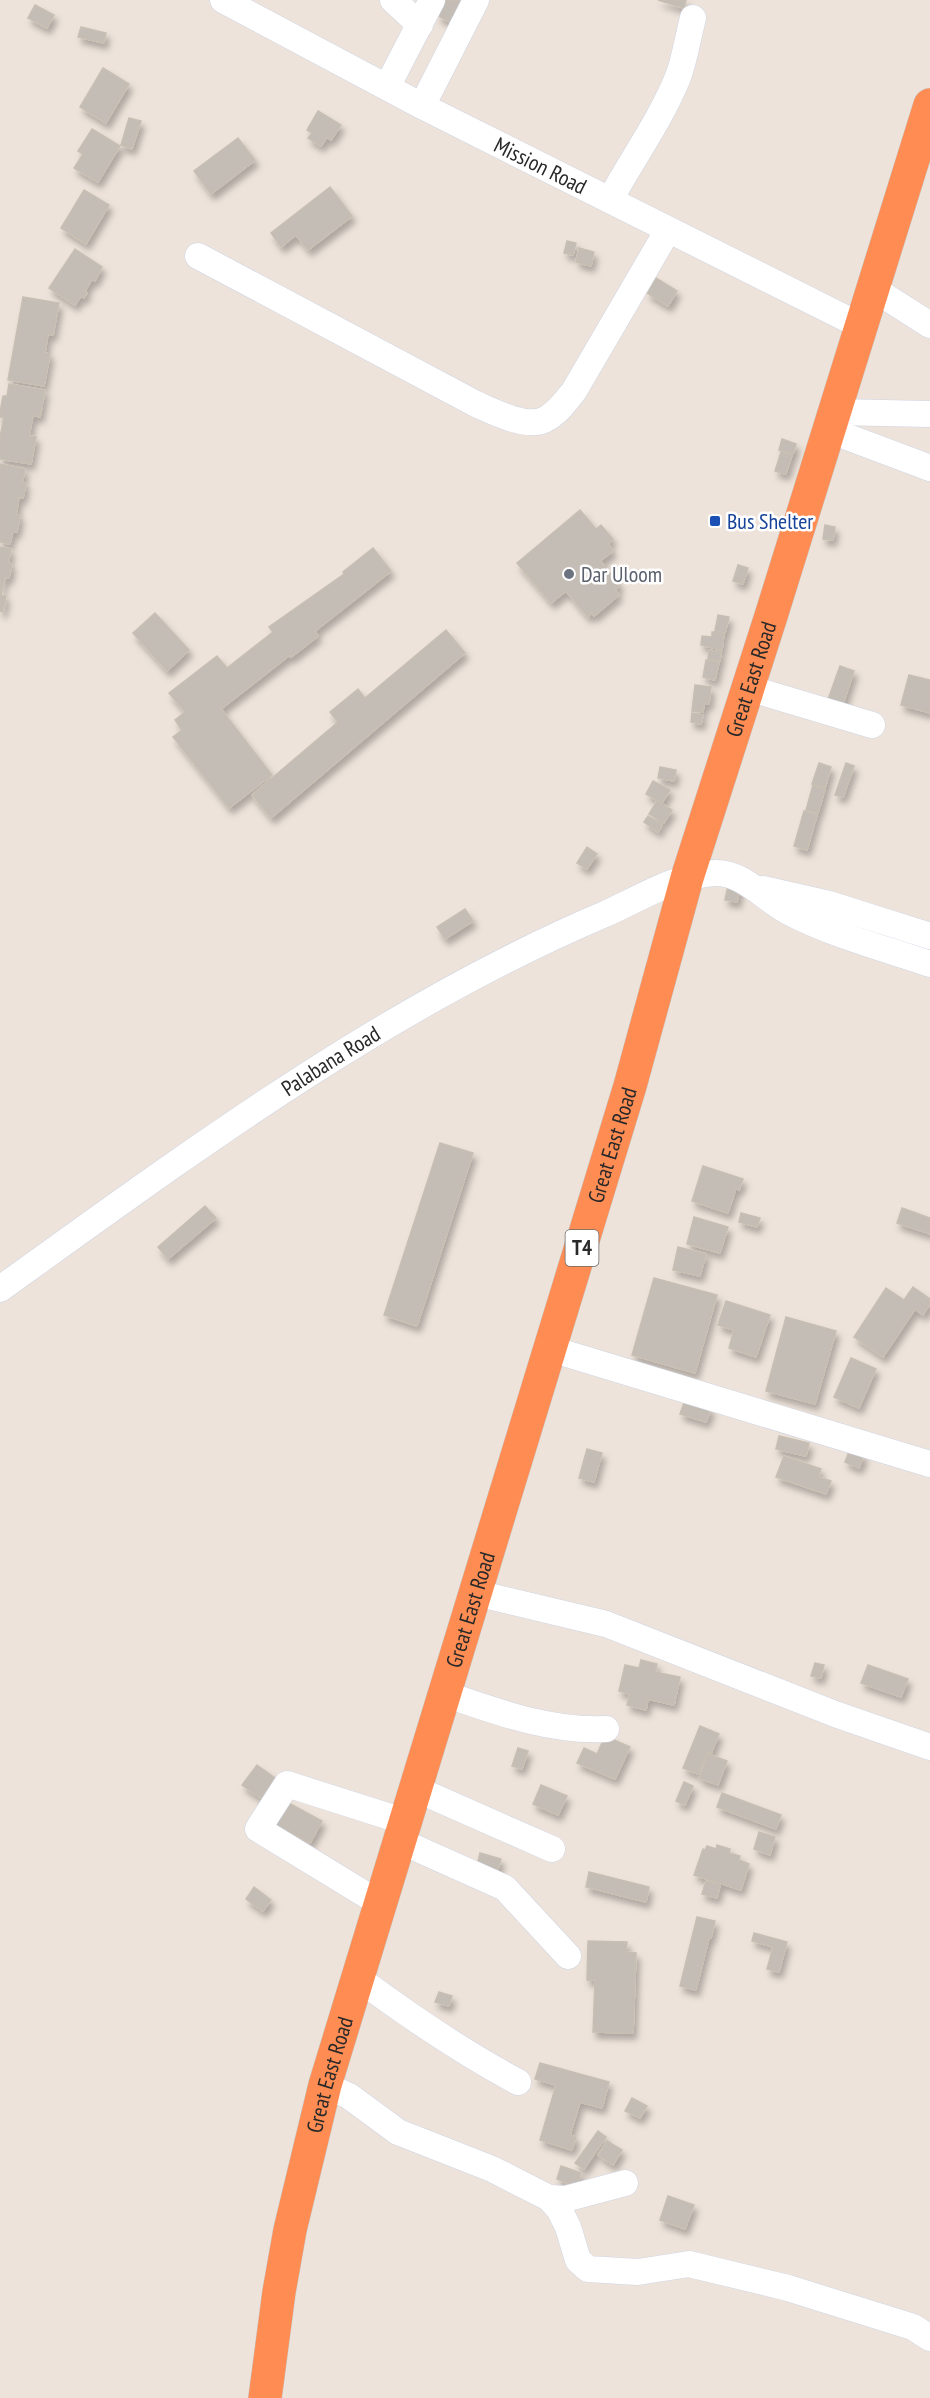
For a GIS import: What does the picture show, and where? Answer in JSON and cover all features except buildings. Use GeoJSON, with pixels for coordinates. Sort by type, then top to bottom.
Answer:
{"type":"FeatureCollection","features":[{"type":"Feature","properties":{"kind":"highway","name":"Great East Road"},"geometry":{"type":"LineString","coordinates":[[265,2398],[290,2230],[325,2085],[630,1086],[687,878],[930,105]]}},
{"type":"Feature","properties":{"kind":"street","name":"Mission Road"},"geometry":{"type":"LineString","coordinates":[[223,0],[422,106],[861,326]]}},
{"type":"Feature","properties":{"kind":"street"},"geometry":{"type":"LineString","coordinates":[[393,0],[420,25]]}},
{"type":"Feature","properties":{"kind":"street"},"geometry":{"type":"LineString","coordinates":[[387,87],[432,0]]}},
{"type":"Feature","properties":{"kind":"street"},"geometry":{"type":"LineString","coordinates":[[422,106],[476,0]]}},
{"type":"Feature","properties":{"kind":"street"},"geometry":{"type":"LineString","coordinates":[[610,200],[632,160],[657,122],[678,75],[693,18]]}},
{"type":"Feature","properties":{"kind":"street"},"geometry":{"type":"LineString","coordinates":[[198,256],[476,404],[512,420],[543,421],[558,409],[574,391],[668,230]]}},
{"type":"Feature","properties":{"kind":"street"},"geometry":{"type":"LineString","coordinates":[[872,288],[930,325]]}},
{"type":"Feature","properties":{"kind":"street"},"geometry":{"type":"LineString","coordinates":[[832,421],[930,414]]}},
{"type":"Feature","properties":{"kind":"street"},"geometry":{"type":"LineString","coordinates":[[832,421],[930,468]]}},
{"type":"Feature","properties":{"kind":"street"},"geometry":{"type":"LineString","coordinates":[[748,687],[872,725]]}},
{"type":"Feature","properties":{"kind":"street","name":"Palabana Road"},"geometry":{"type":"LineString","coordinates":[[0,1289],[276,1096],[417,1008],[485,969],[542,940],[687,878],[716,873],[730,875],[754,888]]}},
{"type":"Feature","properties":{"kind":"street"},"geometry":{"type":"LineString","coordinates":[[754,888],[829,904],[930,936]]}},
{"type":"Feature","properties":{"kind":"street"},"geometry":{"type":"LineString","coordinates":[[754,888],[790,913],[835,932],[930,964]]}},
{"type":"Feature","properties":{"kind":"street"},"geometry":{"type":"LineString","coordinates":[[551,1349],[930,1464]]}},
{"type":"Feature","properties":{"kind":"street"},"geometry":{"type":"LineString","coordinates":[[476,1593],[606,1624],[835,1714],[930,1747]]}},
{"type":"Feature","properties":{"kind":"street"},"geometry":{"type":"LineString","coordinates":[[445,1694],[493,1711],[534,1721],[581,1730],[606,1729]]}},
{"type":"Feature","properties":{"kind":"street"},"geometry":{"type":"LineString","coordinates":[[381,1904],[258,1829],[287,1784],[403,1831],[505,1888],[568,1956]]}},
{"type":"Feature","properties":{"kind":"street"},"geometry":{"type":"LineString","coordinates":[[416,1789],[552,1849]]}},
{"type":"Feature","properties":{"kind":"street"},"geometry":{"type":"LineString","coordinates":[[358,1978],[404,2012],[518,2082]]}},
{"type":"Feature","properties":{"kind":"street"},"geometry":{"type":"LineString","coordinates":[[325,2085],[349,2096],[398,2132],[424,2144],[466,2158],[549,2198],[559,2209],[568,2226],[578,2260],[588,2269],[638,2272],[689,2264],[712,2268],[788,2288],[913,2327],[930,2338]]}},
{"type":"Feature","properties":{"kind":"street"},"geometry":{"type":"LineString","coordinates":[[549,2198],[565,2199],[625,2182]]}},
{"type":"Feature","properties":{"kind":"place","name":"Bus Shelter"},"geometry":{"type":"Point","coordinates":[715,521]}},
{"type":"Feature","properties":{"kind":"place","name":"Dar Uloom"},"geometry":{"type":"Point","coordinates":[569,574]}}]}
